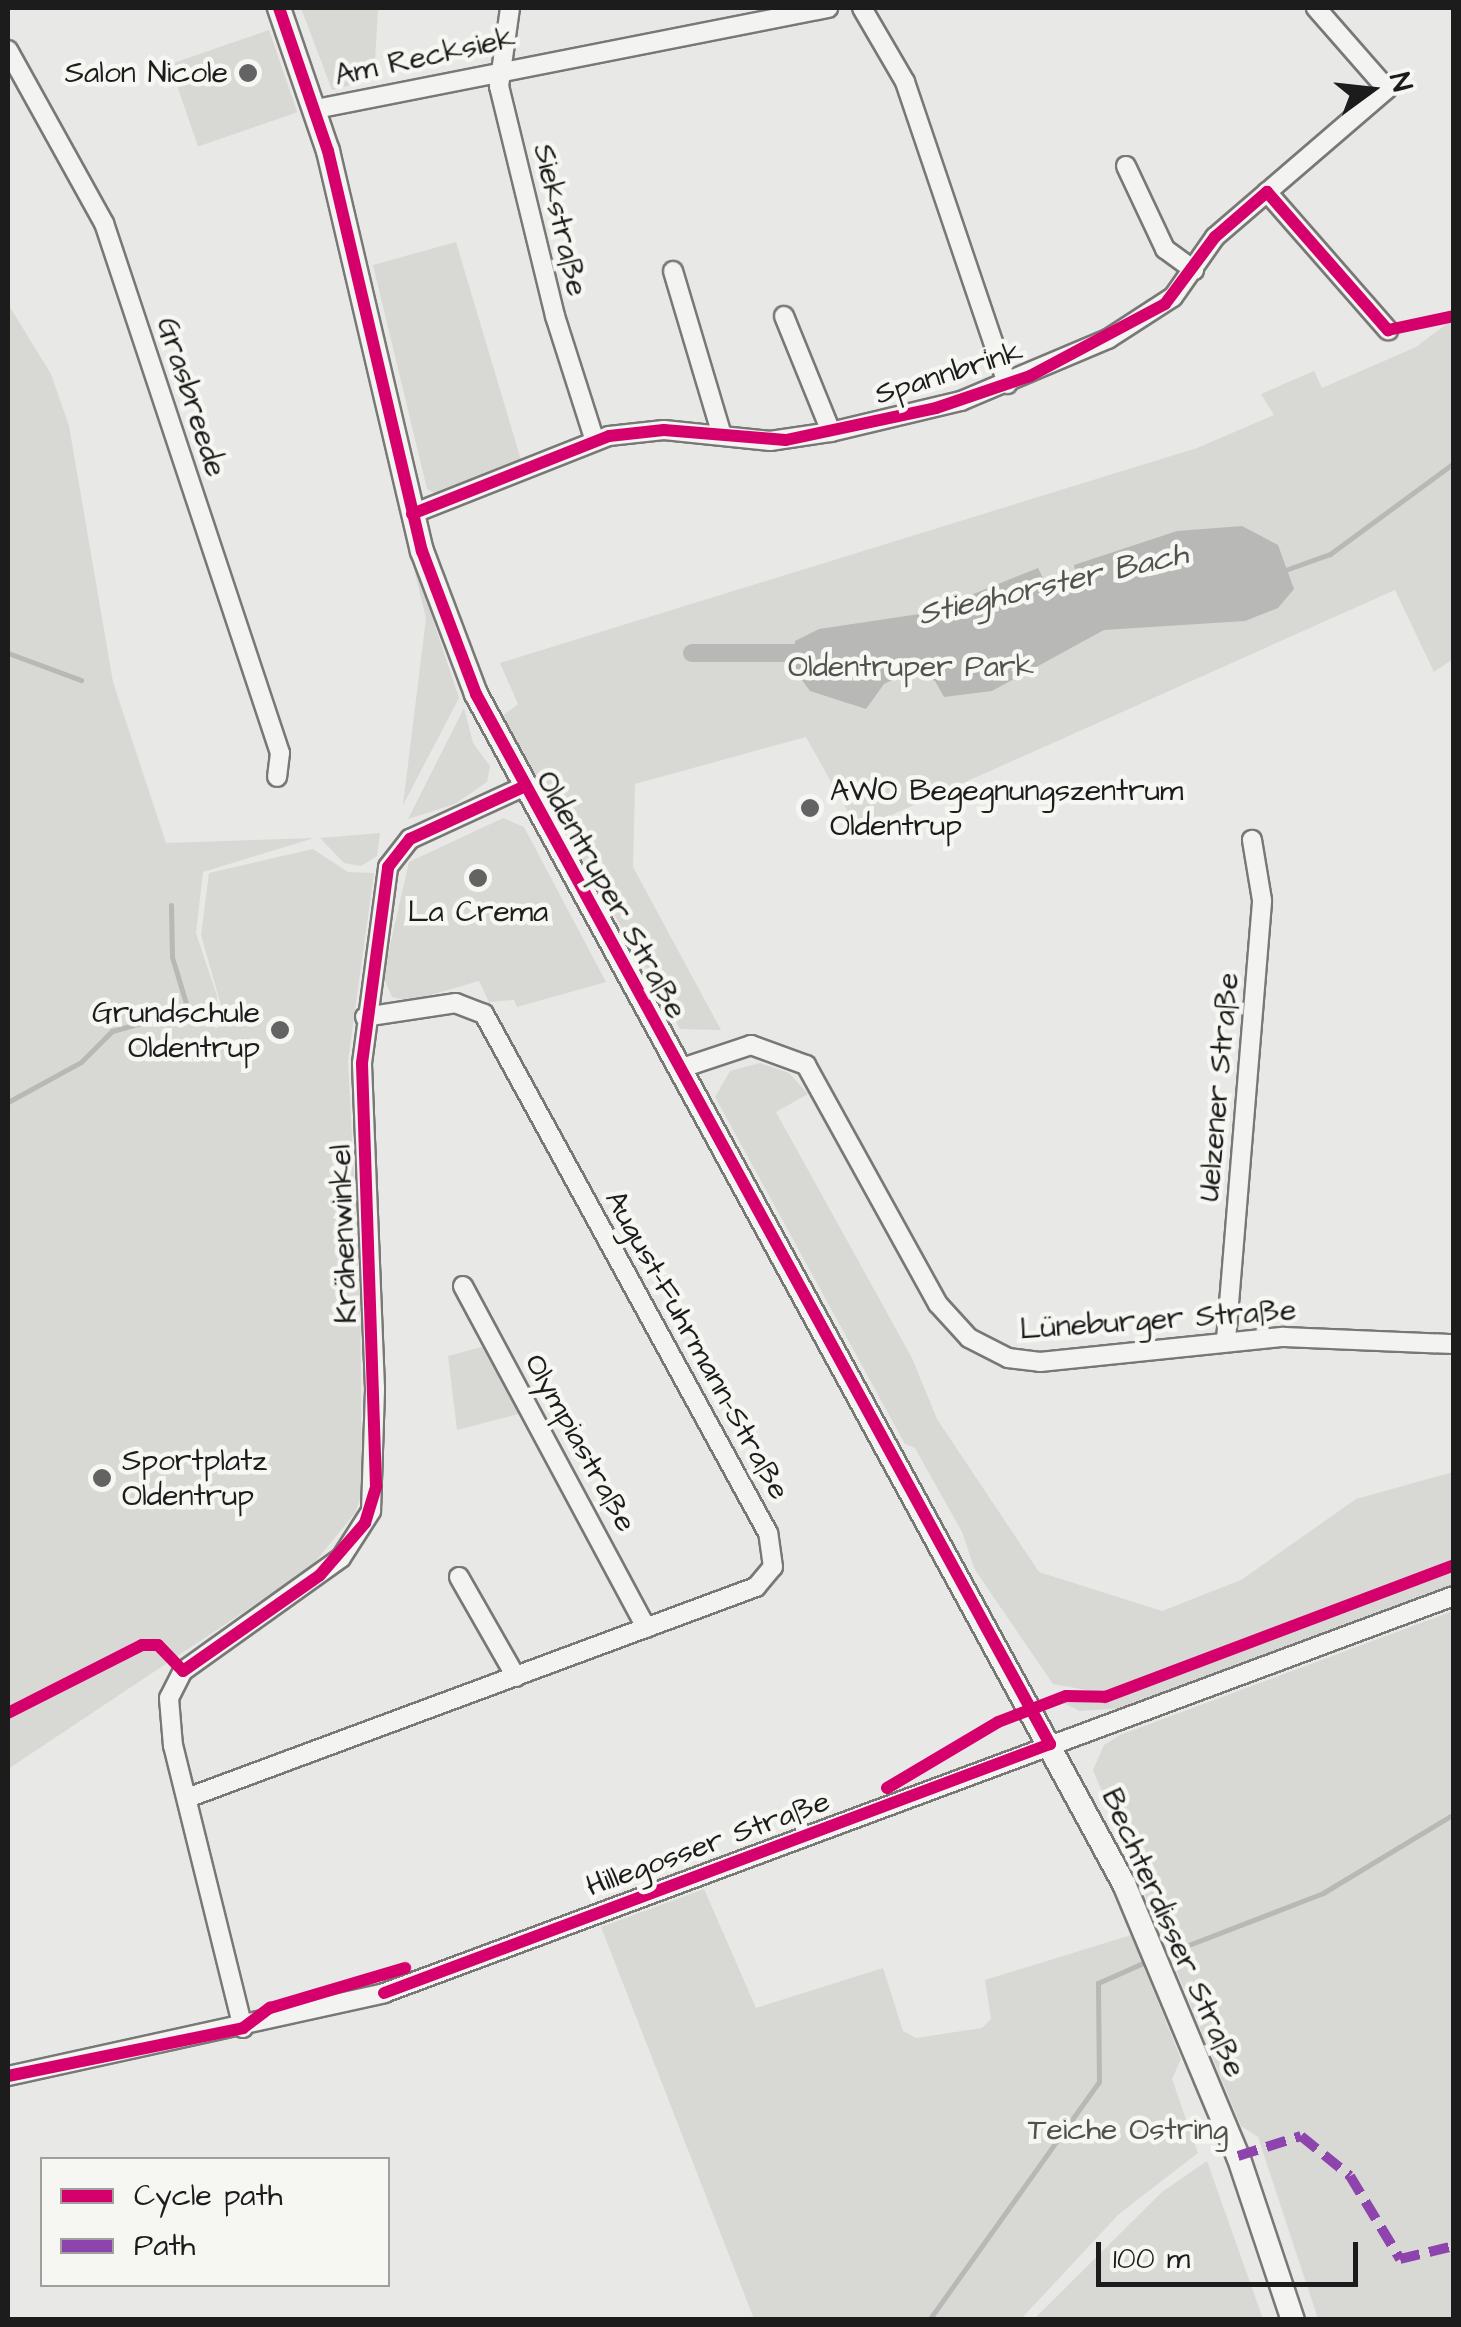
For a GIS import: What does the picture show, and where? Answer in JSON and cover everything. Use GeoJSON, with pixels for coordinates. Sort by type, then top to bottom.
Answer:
{"type":"FeatureCollection","features":[{"type":"Feature","properties":{"kind":"street","name":"Oldentruper Straße"},"geometry":{"type":"LineString","coordinates":[[279,8],[316,109],[412,514],[454,642],[523,788],[1050,1744]]}},
{"type":"Feature","properties":{"kind":"street","name":"Siekstraße"},"geometry":{"type":"LineString","coordinates":[[510,8],[500,69],[555,316],[596,441]]}},
{"type":"Feature","properties":{"kind":"street","name":"Am Recksiek"},"geometry":{"type":"LineString","coordinates":[[316,109],[782,12],[828,8]]}},
{"type":"Feature","properties":{"kind":"street"},"geometry":{"type":"LineString","coordinates":[[862,8],[905,82],[1007,384]]}},
{"type":"Feature","properties":{"kind":"street","name":"Spannbrink"},"geometry":{"type":"LineString","coordinates":[[412,514],[596,441],[644,430],[770,441],[831,432],[1007,384],[1153,312],[1194,270],[1215,237],[1387,89],[1316,8]]}},
{"type":"Feature","properties":{"kind":"street","name":"Grasbreede"},"geometry":{"type":"LineString","coordinates":[[8,50],[108,232],[280,753],[277,777]]}},
{"type":"Feature","properties":{"kind":"street"},"geometry":{"type":"LineString","coordinates":[[1126,166],[1165,249],[1194,270]]}},
{"type":"Feature","properties":{"kind":"street"},"geometry":{"type":"LineString","coordinates":[[1267,192],[1388,330]]}},
{"type":"Feature","properties":{"kind":"street"},"geometry":{"type":"LineString","coordinates":[[673,270],[722,435]]}},
{"type":"Feature","properties":{"kind":"street"},"geometry":{"type":"LineString","coordinates":[[784,316],[831,432]]}},
{"type":"Feature","properties":{"kind":"street","name":"Krähenwinkel"},"geometry":{"type":"LineString","coordinates":[[244,2028],[167,1710],[177,1677],[341,1558],[375,1500],[364,1017],[394,852],[523,788]]}},
{"type":"Feature","properties":{"kind":"street","name":"Uelzener Straße"},"geometry":{"type":"LineString","coordinates":[[1226,1340],[1262,900],[1252,840]]}},
{"type":"Feature","properties":{"kind":"street","name":"August-Fuhrmann-Straße"},"geometry":{"type":"LineString","coordinates":[[187,1798],[764,1582],[774,1560],[768,1532],[484,1014],[456,1003],[364,1017]]}},
{"type":"Feature","properties":{"kind":"street","name":"Lüneburger Straße"},"geometry":{"type":"LineString","coordinates":[[678,1069],[751,1044],[806,1065],[938,1304],[988,1350],[1040,1362],[1226,1340],[1454,1344]]}},
{"type":"Feature","properties":{"kind":"street","name":"Olympiastraße"},"geometry":{"type":"LineString","coordinates":[[462,1286],[646,1628]]}},
{"type":"Feature","properties":{"kind":"street"},"geometry":{"type":"LineString","coordinates":[[459,1576],[516,1677]]}},
{"type":"Feature","properties":{"kind":"street","name":"Hillegosser Straße"},"geometry":{"type":"LineString","coordinates":[[8,2076],[244,2028],[384,1993],[1454,1596]]}},
{"type":"Feature","properties":{"kind":"street","name":"Bechterdisser Straße"},"geometry":{"type":"LineString","coordinates":[[1050,1744],[1147,1933],[1293,2320]]}},
{"type":"Feature","properties":{"kind":"shaded area"},"geometry":{"type":"Polygon","coordinates":[[[301,8],[378,8],[374,79],[332,90],[301,8]]]}},
{"type":"Feature","properties":{"kind":"shaded area"},"geometry":{"type":"Polygon","coordinates":[[[269,30],[297,112],[198,146],[170,64],[269,30]]]}},
{"type":"Feature","properties":{"kind":"shaded area"},"geometry":{"type":"Polygon","coordinates":[[[456,242],[521,460],[436,494],[427,489],[373,265],[456,242]]]}},
{"type":"Feature","properties":{"kind":"shaded area"},"geometry":{"type":"Polygon","coordinates":[[[8,304],[51,374],[69,426],[113,682],[166,843],[314,838],[203,872],[196,933],[217,996],[215,1029],[226,1023],[201,935],[209,873],[313,849],[348,872],[374,873],[348,1061],[360,1291],[362,1494],[355,1513],[311,1567],[8,1769],[8,304]]]}},
{"type":"Feature","properties":{"kind":"shaded area","name":"Oldentruper Park"},"geometry":{"type":"Polygon","coordinates":[[[1453,319],[1453,659],[1434,672],[1395,590],[858,830],[806,737],[635,784],[633,867],[721,1030],[680,1029],[501,717],[518,704],[500,663],[1197,448],[1274,415],[1261,394],[1314,371],[1322,388],[1416,347],[1453,319]]]}},
{"type":"Feature","properties":{"kind":"shaded area"},"geometry":{"type":"Polygon","coordinates":[[[407,541],[459,698],[403,805],[426,618],[407,541]]]}},
{"type":"Feature","properties":{"kind":"shaded area"},"geometry":{"type":"Polygon","coordinates":[[[464,708],[473,743],[490,766],[487,782],[455,804],[408,819],[464,708]]]}},
{"type":"Feature","properties":{"kind":"shaded area"},"geometry":{"type":"Polygon","coordinates":[[[503,818],[524,827],[606,982],[517,1007],[514,1000],[489,1002],[479,981],[410,1001],[392,997],[383,976],[409,862],[503,818]]]}},
{"type":"Feature","properties":{"kind":"shaded area"},"geometry":{"type":"Polygon","coordinates":[[[380,833],[377,856],[361,866],[344,863],[320,838],[380,833]]]}},
{"type":"Feature","properties":{"kind":"shaded area"},"geometry":{"type":"Polygon","coordinates":[[[760,1063],[789,1073],[808,1094],[776,1112],[912,1358],[937,1419],[1039,1572],[1162,1611],[1241,1580],[1356,1499],[1453,1472],[1453,1561],[1103,1693],[1053,1684],[975,1570],[962,1532],[915,1448],[905,1444],[715,1097],[730,1071],[760,1063]]]}},
{"type":"Feature","properties":{"kind":"shaded area"},"geometry":{"type":"Polygon","coordinates":[[[485,1346],[523,1413],[457,1430],[448,1356],[485,1346]]]}},
{"type":"Feature","properties":{"kind":"shaded area"},"geometry":{"type":"Polygon","coordinates":[[[1453,1571],[1453,1586],[1125,1708],[1080,1711],[1059,1701],[1121,1697],[1453,1571]]]}},
{"type":"Feature","properties":{"kind":"shaded area"},"geometry":{"type":"Polygon","coordinates":[[[1453,1611],[1453,2319],[1318,2319],[1258,2137],[1241,2126],[1093,1770],[1104,1745],[1120,1735],[1453,1611]]]}},
{"type":"Feature","properties":{"kind":"shaded area"},"geometry":{"type":"Polygon","coordinates":[[[704,1889],[756,2008],[883,1968],[903,2031],[916,2038],[982,2028],[991,2019],[985,1980],[1131,1935],[1181,2059],[1172,2079],[1198,2153],[1119,2214],[1021,2319],[754,2319],[601,1927],[704,1889]]]}},
{"type":"Feature","properties":{"kind":"shaded area"},"geometry":{"type":"Polygon","coordinates":[[[1207,2161],[1263,2319],[1034,2319],[1162,2192],[1207,2161]]]}},
{"type":"Feature","properties":{"kind":"water"},"geometry":{"type":"Polygon","coordinates":[[[1242,526],[1278,545],[1294,589],[1278,608],[1245,621],[1104,630],[992,691],[944,697],[935,681],[912,671],[884,684],[866,709],[810,691],[794,669],[795,641],[819,629],[926,613],[1038,568],[1044,580],[1076,577],[1074,565],[1177,531],[1242,526]]]}},
{"type":"Feature","properties":{"kind":"waterway","name":"Stieghorster Bach"},"geometry":{"type":"LineString","coordinates":[[1288,569],[1330,554],[1454,463]]}},
{"type":"Feature","properties":{"kind":"waterway","name":"Stieghorster Bach"},"geometry":{"type":"LineString","coordinates":[[8,653],[81,680]]}},
{"type":"Feature","properties":{"kind":"waterway","name":"Stieghorster Bach"},"geometry":{"type":"LineString","coordinates":[[692,653],[817,653]]}},
{"type":"Feature","properties":{"kind":"waterway"},"geometry":{"type":"LineString","coordinates":[[8,1102],[81,1062],[112,1031],[188,1010],[172,957],[171,905]]}},
{"type":"Feature","properties":{"kind":"waterway"},"geometry":{"type":"LineString","coordinates":[[1160,1956],[1323,1893],[1454,1814]]}},
{"type":"Feature","properties":{"kind":"waterway"},"geometry":{"type":"LineString","coordinates":[[929,2320],[1099,2082],[1098,1983],[1150,1960]]}},
{"type":"Feature","properties":{"kind":"marked path"},"geometry":{"type":"LineString","coordinates":[[1238,2156],[1301,2136],[1350,2176],[1400,2259],[1454,2246]]}},
{"type":"Feature","properties":{"kind":"cycle path"},"geometry":{"type":"LineString","coordinates":[[279,8],[328,151],[422,551],[476,694],[1050,1744],[384,1993]]}},
{"type":"Feature","properties":{"kind":"cycle path"},"geometry":{"type":"LineString","coordinates":[[412,514],[609,436],[664,430],[786,440],[936,408],[1030,376],[1165,304],[1215,237],[1267,192],[1388,330],[1454,316]]}},
{"type":"Feature","properties":{"kind":"cycle path"},"geometry":{"type":"LineString","coordinates":[[8,1713],[142,1645],[158,1645],[183,1671],[320,1575],[365,1523],[376,1486],[362,1063],[388,867],[410,839],[523,787]]}},
{"type":"Feature","properties":{"kind":"cycle path"},"geometry":{"type":"LineString","coordinates":[[887,1788],[998,1722],[1066,1696],[1105,1697],[1454,1565]]}},
{"type":"Feature","properties":{"kind":"cycle path"},"geometry":{"type":"LineString","coordinates":[[8,2076],[243,2028],[270,2008],[405,1968]]}},
{"type":"Feature","properties":{"kind":"place","name":"Salon Nicole"},"geometry":{"type":"Point","coordinates":[248,73]}},
{"type":"Feature","properties":{"kind":"place","name":"AWO Begegnungszentrum Oldentrup"},"geometry":{"type":"Point","coordinates":[810,808]}},
{"type":"Feature","properties":{"kind":"place","name":"La Crema"},"geometry":{"type":"Point","coordinates":[478,878]}},
{"type":"Feature","properties":{"kind":"place","name":"Grundschule Oldentrup"},"geometry":{"type":"Point","coordinates":[280,1030]}},
{"type":"Feature","properties":{"kind":"place","name":"Sportplatz Oldentrup"},"geometry":{"type":"Point","coordinates":[102,1478]}},
{"type":"Feature","properties":{"kind":"park label","name":"Teiche Ostring"},"geometry":{"type":"Point","coordinates":[1128,2130]}}]}
